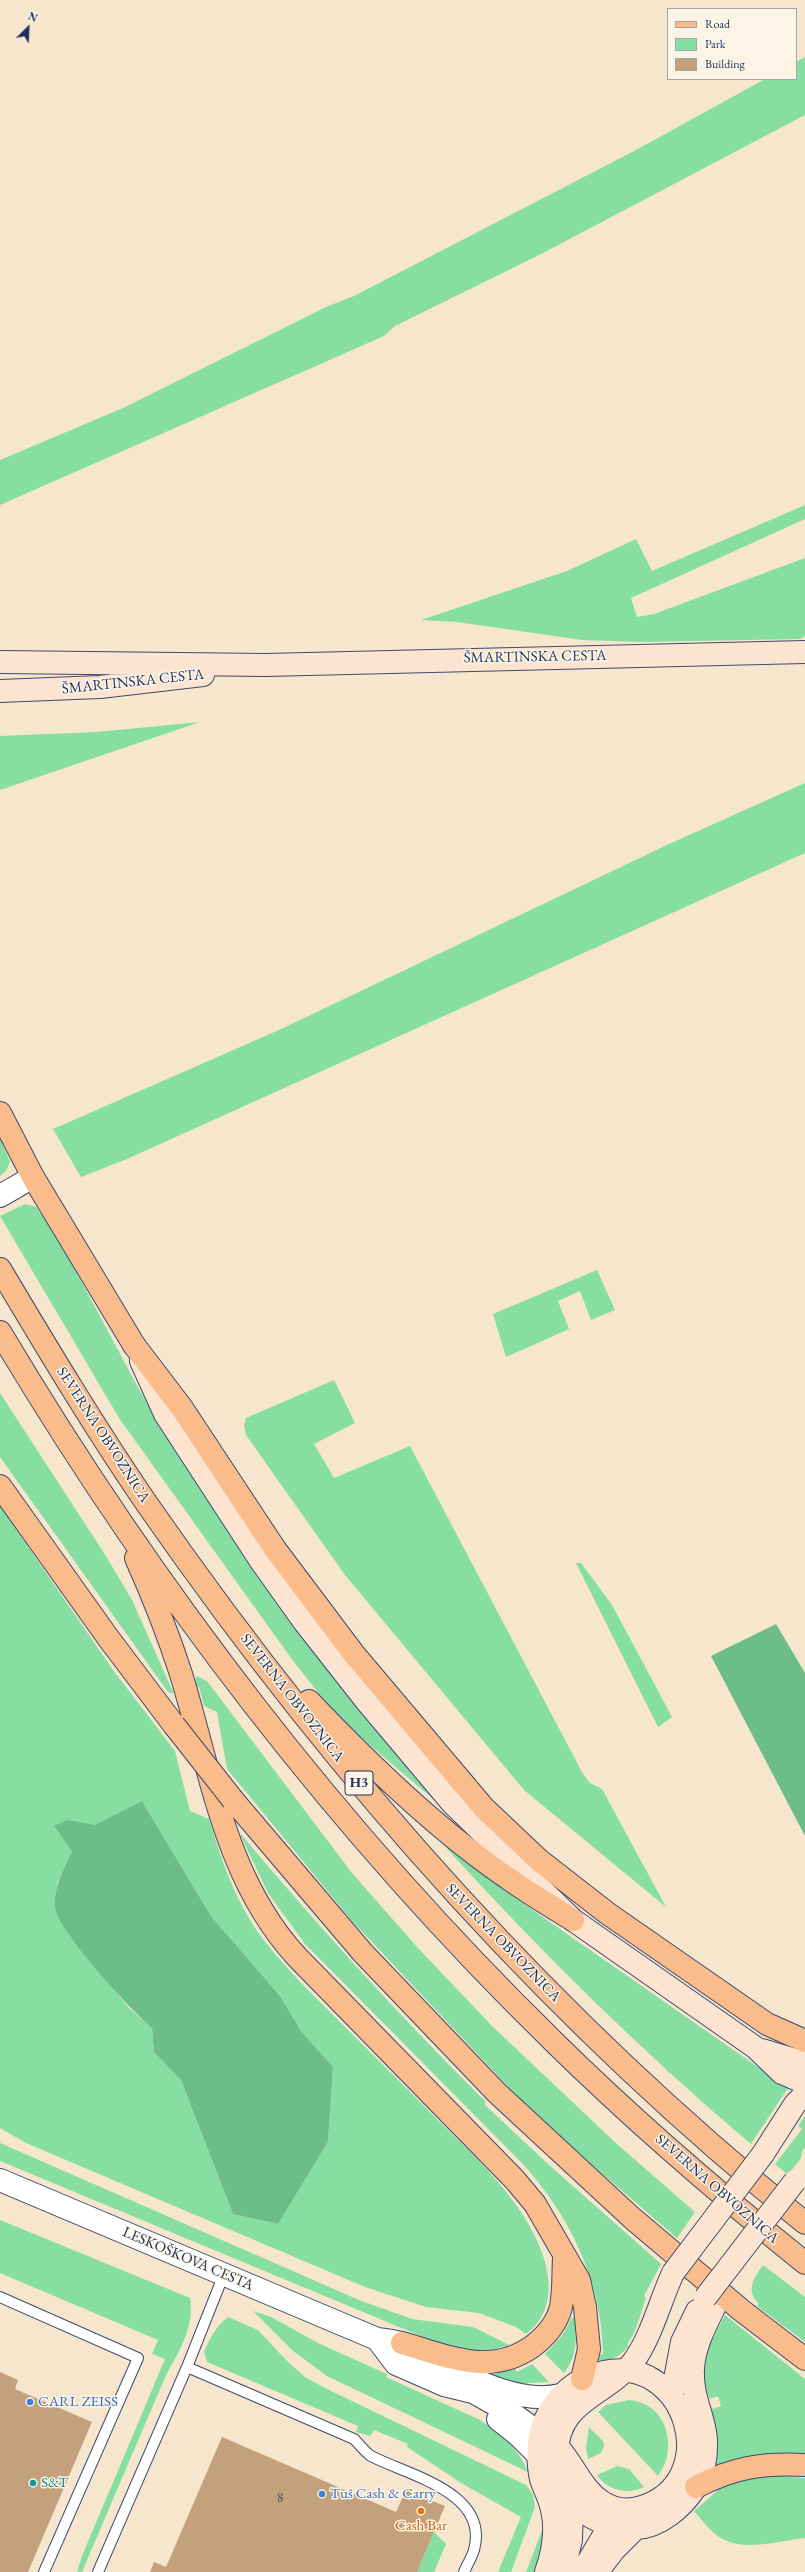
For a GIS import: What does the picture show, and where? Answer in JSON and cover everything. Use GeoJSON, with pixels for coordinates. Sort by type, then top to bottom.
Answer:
{"type":"FeatureCollection","features":[{"type":"Feature","properties":{"kind":"main road","name":"ŠMARTINSKA CESTA"},"geometry":{"type":"LineString","coordinates":[[0,662],[266,665],[805,652]]}},
{"type":"Feature","properties":{"kind":"main road","name":"ŠMARTINSKA CESTA"},"geometry":{"type":"LineString","coordinates":[[0,691],[56,690],[181,679],[266,665]]}},
{"type":"Feature","properties":{"kind":"main road"},"geometry":{"type":"LineString","coordinates":[[0,1113],[33,1177],[134,1346],[165,1414],[260,1560],[305,1623],[367,1702],[452,1803],[573,1920]]}},
{"type":"Feature","properties":{"kind":"main road","name":"SEVERNA OBVOZNICA"},"geometry":{"type":"LineString","coordinates":[[0,1268],[102,1435],[147,1503],[232,1621],[367,1792],[445,1883],[517,1960],[639,2079],[805,2223]]}},
{"type":"Feature","properties":{"kind":"main road","name":"SEVERNA OBVOZNICA"},"geometry":{"type":"LineString","coordinates":[[0,1332],[118,1517],[253,1702],[324,1792],[398,1878],[553,2041],[680,2159],[805,2263]]}},
{"type":"Feature","properties":{"kind":"main road"},"geometry":{"type":"LineString","coordinates":[[134,1346],[182,1408],[275,1549],[345,1641],[454,1774],[484,1808],[539,1860],[607,1913],[745,2011],[767,2024],[805,2041]]}},
{"type":"Feature","properties":{"kind":"main road"},"geometry":{"type":"LineString","coordinates":[[0,1486],[95,1621],[174,1725],[233,1800],[363,1953],[497,2093],[632,2218],[741,2310],[805,2358]]}},
{"type":"Feature","properties":{"kind":"main road"},"geometry":{"type":"LineString","coordinates":[[118,1517],[161,1615],[181,1674],[227,1835],[236,1862],[256,1903],[275,1932],[319,1981],[515,2180],[550,2228],[564,2258],[579,2280],[585,2307],[589,2350],[576,2393]]}},
{"type":"Feature","properties":{"kind":"main road"},"geometry":{"type":"LineString","coordinates":[[232,1621],[359,1754],[434,1820],[508,1879],[573,1920],[756,2048],[782,2073],[805,2083]]}},
{"type":"Feature","properties":{"kind":"main road"},"geometry":{"type":"LineString","coordinates":[[756,2048],[805,2063]]}},
{"type":"Feature","properties":{"kind":"main road"},"geometry":{"type":"LineString","coordinates":[[624,2371],[646,2340],[673,2273],[763,2154],[795,2104],[805,2094]]}},
{"type":"Feature","properties":{"kind":"main road"},"geometry":{"type":"LineString","coordinates":[[672,2396],[682,2342],[754,2244],[793,2204],[802,2183]]}},
{"type":"Feature","properties":{"kind":"main road"},"geometry":{"type":"LineString","coordinates":[[402,2343],[478,2363],[494,2363],[528,2350],[550,2330],[561,2307],[564,2258]]}},
{"type":"Feature","properties":{"kind":"main road"},"geometry":{"type":"LineString","coordinates":[[676,2498],[702,2472],[707,2445],[706,2430],[694,2392],[693,2370],[710,2302]]}},
{"type":"Feature","properties":{"kind":"main road","name":"LESKOŠKOVA CESTA"},"geometry":{"type":"LineString","coordinates":[[610,2526],[597,2521],[565,2482],[540,2433],[576,2393],[610,2371],[624,2371],[649,2378],[672,2396],[686,2421],[688,2444],[685,2465],[676,2498]]}},
{"type":"Feature","properties":{"kind":"main road","name":"LESKOŠKOVA CESTA"},"geometry":{"type":"LineString","coordinates":[[548,2451],[561,2429],[576,2393]]}},
{"type":"Feature","properties":{"kind":"main road","name":"LESKOŠKOVA CESTA"},"geometry":{"type":"LineString","coordinates":[[548,2451],[565,2482],[571,2540],[563,2572]]}},
{"type":"Feature","properties":{"kind":"main road"},"geometry":{"type":"LineString","coordinates":[[582,2572],[610,2526],[632,2519],[721,2475],[748,2466],[776,2463],[805,2465]]}},
{"type":"Feature","properties":{"kind":"main road","name":"LESKOŠKOVA CESTA"},"geometry":{"type":"LineString","coordinates":[[546,2572],[554,2543],[552,2510],[565,2482]]}},
{"type":"Feature","properties":{"kind":"main road","name":"LESKOŠKOVA CESTA"},"geometry":{"type":"LineString","coordinates":[[565,2482],[590,2493],[603,2503],[632,2519]]}},
{"type":"Feature","properties":{"kind":"main road"},"geometry":{"type":"LineString","coordinates":[[597,2572],[614,2550],[632,2519]]}},
{"type":"Feature","properties":{"kind":"street"},"geometry":{"type":"LineString","coordinates":[[0,1196],[33,1177]]}},
{"type":"Feature","properties":{"kind":"street","name":"LESKOŠKOVA CESTA"},"geometry":{"type":"LineString","coordinates":[[0,2180],[377,2339],[402,2343],[466,2376],[494,2387],[532,2396],[548,2398],[576,2393]]}},
{"type":"Feature","properties":{"kind":"street","name":"LESKOŠKOVA CESTA"},"geometry":{"type":"LineString","coordinates":[[377,2339],[396,2364],[444,2385],[473,2392],[516,2416],[540,2433]]}},
{"type":"Feature","properties":{"kind":"street","name":"LESKOŠKOVA CESTA"},"geometry":{"type":"LineString","coordinates":[[444,2385],[469,2404],[500,2420],[548,2451]]}},
{"type":"Feature","properties":{"kind":"lane"},"geometry":{"type":"LineString","coordinates":[[98,2572],[187,2367],[224,2274]]}},
{"type":"Feature","properties":{"kind":"lane"},"geometry":{"type":"LineString","coordinates":[[0,2296],[138,2358],[44,2572]]}},
{"type":"Feature","properties":{"kind":"lane"},"geometry":{"type":"LineString","coordinates":[[187,2367],[354,2439],[370,2455],[450,2492],[466,2509],[475,2532],[474,2549],[464,2572]]}},
{"type":"Feature","properties":{"kind":"green space"},"geometry":{"type":"Polygon","coordinates":[[[805,57],[805,115],[543,253],[395,326],[384,336],[0,505],[0,460],[123,408],[326,307],[354,296],[636,150],[763,80],[797,80],[797,61],[805,57]]]}},
{"type":"Feature","properties":{"kind":"green space"},"geometry":{"type":"Polygon","coordinates":[[[805,505],[805,519],[631,598],[637,617],[654,614],[805,558],[805,636],[800,639],[643,642],[582,640],[457,622],[421,620],[567,571],[636,539],[652,571],[805,505]]]}},
{"type":"Feature","properties":{"kind":"green space"},"geometry":{"type":"Polygon","coordinates":[[[200,722],[0,790],[0,736],[97,732],[200,722]]]}},
{"type":"Feature","properties":{"kind":"green space"},"geometry":{"type":"Polygon","coordinates":[[[805,783],[805,853],[127,1159],[81,1177],[53,1129],[279,1030],[669,844],[805,783]]]}},
{"type":"Feature","properties":{"kind":"green space"},"geometry":{"type":"Polygon","coordinates":[[[0,1138],[10,1162],[6,1171],[0,1176],[0,1138]]]}},
{"type":"Feature","properties":{"kind":"green space"},"geometry":{"type":"Polygon","coordinates":[[[25,1204],[36,1207],[57,1236],[141,1393],[176,1450],[436,1798],[433,1799],[337,1717],[291,1658],[119,1418],[0,1216],[25,1204]]]}},
{"type":"Feature","properties":{"kind":"green space"},"geometry":{"type":"Polygon","coordinates":[[[597,1270],[615,1310],[591,1320],[580,1291],[558,1301],[569,1329],[506,1357],[493,1314],[597,1270]]]}},
{"type":"Feature","properties":{"kind":"green space"},"geometry":{"type":"Polygon","coordinates":[[[334,1380],[355,1423],[314,1444],[334,1478],[410,1446],[583,1774],[590,1783],[602,1789],[666,1907],[524,1790],[345,1575],[246,1435],[244,1425],[246,1418],[334,1380]]]}},
{"type":"Feature","properties":{"kind":"green space"},"geometry":{"type":"Polygon","coordinates":[[[0,1393],[104,1553],[132,1600],[174,1694],[168,1692],[0,1457],[0,1393]]]}},
{"type":"Feature","properties":{"kind":"green space"},"geometry":{"type":"Polygon","coordinates":[[[0,1506],[113,1670],[175,1751],[190,1811],[209,1819],[219,1851],[237,1897],[263,1939],[312,1994],[486,2169],[499,2183],[521,2212],[543,2255],[548,2280],[547,2304],[536,2325],[526,2334],[516,2327],[479,2313],[426,2307],[365,2287],[26,2143],[0,2128],[0,1506]],[[142,1801],[95,1826],[68,1820],[72,1851],[57,1884],[69,1935],[129,2008],[152,2028],[154,2052],[181,2080],[233,2214],[278,2224],[328,2142],[333,2067],[301,2031],[280,1996],[211,1916],[142,1801]]]}},
{"type":"Feature","properties":{"kind":"green space"},"geometry":{"type":"Polygon","coordinates":[[[576,1563],[581,1563],[612,1605],[672,1717],[658,1727],[576,1563]]]}},
{"type":"Feature","properties":{"kind":"green space"},"geometry":{"type":"Polygon","coordinates":[[[776,1624],[805,1673],[805,1836],[711,1656],[776,1624]]]}},
{"type":"Feature","properties":{"kind":"green space"},"geometry":{"type":"Polygon","coordinates":[[[197,1676],[207,1681],[352,1873],[417,1947],[492,2026],[618,2145],[695,2212],[677,2238],[591,2164],[517,2096],[353,1922],[227,1769],[217,1712],[204,1706],[199,1687],[196,1687],[194,1682],[197,1676]]]}},
{"type":"Feature","properties":{"kind":"green space"},"geometry":{"type":"Polygon","coordinates":[[[142,1801],[211,1916],[280,1996],[301,2031],[333,2067],[328,2142],[278,2224],[233,2214],[181,2080],[154,2052],[152,2028],[96,1970],[68,1933],[55,1906],[56,1892],[60,1878],[72,1851],[54,1826],[68,1820],[95,1825],[142,1801]]]}},
{"type":"Feature","properties":{"kind":"green space"},"geometry":{"type":"Polygon","coordinates":[[[239,1832],[390,2004],[486,2102],[484,2104],[548,2164],[661,2264],[644,2296],[646,2298],[635,2331],[627,2345],[629,2346],[619,2355],[603,2361],[599,2360],[600,2355],[603,2354],[597,2301],[580,2250],[568,2226],[554,2204],[521,2162],[305,1944],[268,1893],[239,1832]]]}},
{"type":"Feature","properties":{"kind":"green space"},"geometry":{"type":"Polygon","coordinates":[[[449,1846],[524,1904],[788,2088],[751,2144],[671,2074],[594,2002],[483,1888],[447,1849],[449,1846]]]}},
{"type":"Feature","properties":{"kind":"green space"},"geometry":{"type":"Polygon","coordinates":[[[805,2116],[805,2149],[803,2148],[801,2158],[788,2175],[775,2164],[802,2129],[798,2126],[805,2116]]]}},
{"type":"Feature","properties":{"kind":"green space"},"geometry":{"type":"Polygon","coordinates":[[[0,2143],[359,2300],[412,2319],[473,2327],[509,2345],[495,2349],[480,2350],[479,2354],[440,2344],[0,2161],[0,2143]]]}},
{"type":"Feature","properties":{"kind":"green space"},"geometry":{"type":"Polygon","coordinates":[[[0,2220],[190,2298],[190,2319],[185,2338],[166,2375],[82,2572],[77,2572],[82,2556],[165,2359],[152,2354],[158,2340],[0,2273],[0,2220]]]}},
{"type":"Feature","properties":{"kind":"green space"},"geometry":{"type":"Polygon","coordinates":[[[763,2265],[805,2297],[805,2342],[757,2306],[759,2304],[752,2294],[752,2284],[763,2265]]]}},
{"type":"Feature","properties":{"kind":"green space"},"geometry":{"type":"Polygon","coordinates":[[[253,2311],[271,2317],[320,2344],[387,2374],[386,2377],[480,2420],[508,2442],[524,2463],[528,2472],[327,2376],[293,2351],[253,2311]]]}},
{"type":"Feature","properties":{"kind":"green space"},"geometry":{"type":"Polygon","coordinates":[[[725,2315],[805,2379],[805,2456],[758,2454],[715,2467],[708,2407],[711,2406],[713,2409],[721,2406],[718,2396],[710,2399],[704,2377],[710,2345],[725,2315]]]}},
{"type":"Feature","properties":{"kind":"green space"},"geometry":{"type":"Polygon","coordinates":[[[228,2317],[258,2330],[287,2361],[305,2377],[526,2485],[533,2495],[535,2507],[511,2572],[498,2572],[521,2517],[461,2483],[407,2447],[408,2444],[374,2430],[370,2436],[356,2432],[358,2426],[207,2362],[204,2352],[206,2347],[217,2328],[228,2317]]]}},
{"type":"Feature","properties":{"kind":"green space"},"geometry":{"type":"Polygon","coordinates":[[[572,2317],[575,2318],[575,2347],[572,2360],[564,2373],[545,2354],[562,2336],[572,2317]]]}},
{"type":"Feature","properties":{"kind":"green space"},"geometry":{"type":"Polygon","coordinates":[[[532,2364],[549,2382],[528,2383],[527,2386],[493,2377],[494,2374],[515,2369],[517,2372],[532,2364]]]}},
{"type":"Feature","properties":{"kind":"green space"},"geometry":{"type":"Polygon","coordinates":[[[629,2400],[642,2403],[653,2409],[666,2429],[668,2453],[658,2476],[598,2412],[606,2405],[629,2400]]]}},
{"type":"Feature","properties":{"kind":"green space"},"geometry":{"type":"Polygon","coordinates":[[[589,2427],[603,2441],[604,2446],[601,2453],[588,2459],[586,2448],[589,2427]]]}},
{"type":"Feature","properties":{"kind":"green space"},"geometry":{"type":"Polygon","coordinates":[[[617,2466],[629,2469],[644,2487],[631,2491],[619,2490],[607,2485],[597,2475],[617,2466]]]}},
{"type":"Feature","properties":{"kind":"green space"},"geometry":{"type":"Polygon","coordinates":[[[764,2475],[805,2478],[805,2538],[758,2545],[735,2543],[725,2540],[715,2534],[694,2511],[717,2491],[715,2488],[764,2475]]]}},
{"type":"Feature","properties":{"kind":"green space"},"geometry":{"type":"Polygon","coordinates":[[[543,2528],[543,2542],[536,2572],[526,2572],[543,2528]]]}},
{"type":"Feature","properties":{"kind":"green space"},"geometry":{"type":"Polygon","coordinates":[[[434,2532],[446,2544],[434,2572],[417,2572],[434,2532]]]}},
{"type":"Feature","properties":{"kind":"building","name":"S&T"},"geometry":{"type":"Polygon","coordinates":[[[0,2372],[18,2380],[15,2389],[92,2422],[28,2572],[0,2572],[0,2372]]]}},
{"type":"Feature","properties":{"kind":"building"},"geometry":{"type":"Polygon","coordinates":[[[222,2437],[396,2512],[406,2490],[445,2506],[417,2572],[150,2572],[154,2562],[166,2567],[222,2437]]]}},
{"type":"Feature","properties":{"kind":"place","name":"CARL ZEISS"},"geometry":{"type":"Point","coordinates":[30,2402]}},
{"type":"Feature","properties":{"kind":"place","name":"S&T"},"geometry":{"type":"Point","coordinates":[33,2483]}},
{"type":"Feature","properties":{"kind":"place","name":"Tuš Cash & Carry"},"geometry":{"type":"Point","coordinates":[322,2494]}},
{"type":"Feature","properties":{"kind":"place","name":"Cash Bar"},"geometry":{"type":"Point","coordinates":[421,2511]}}]}
